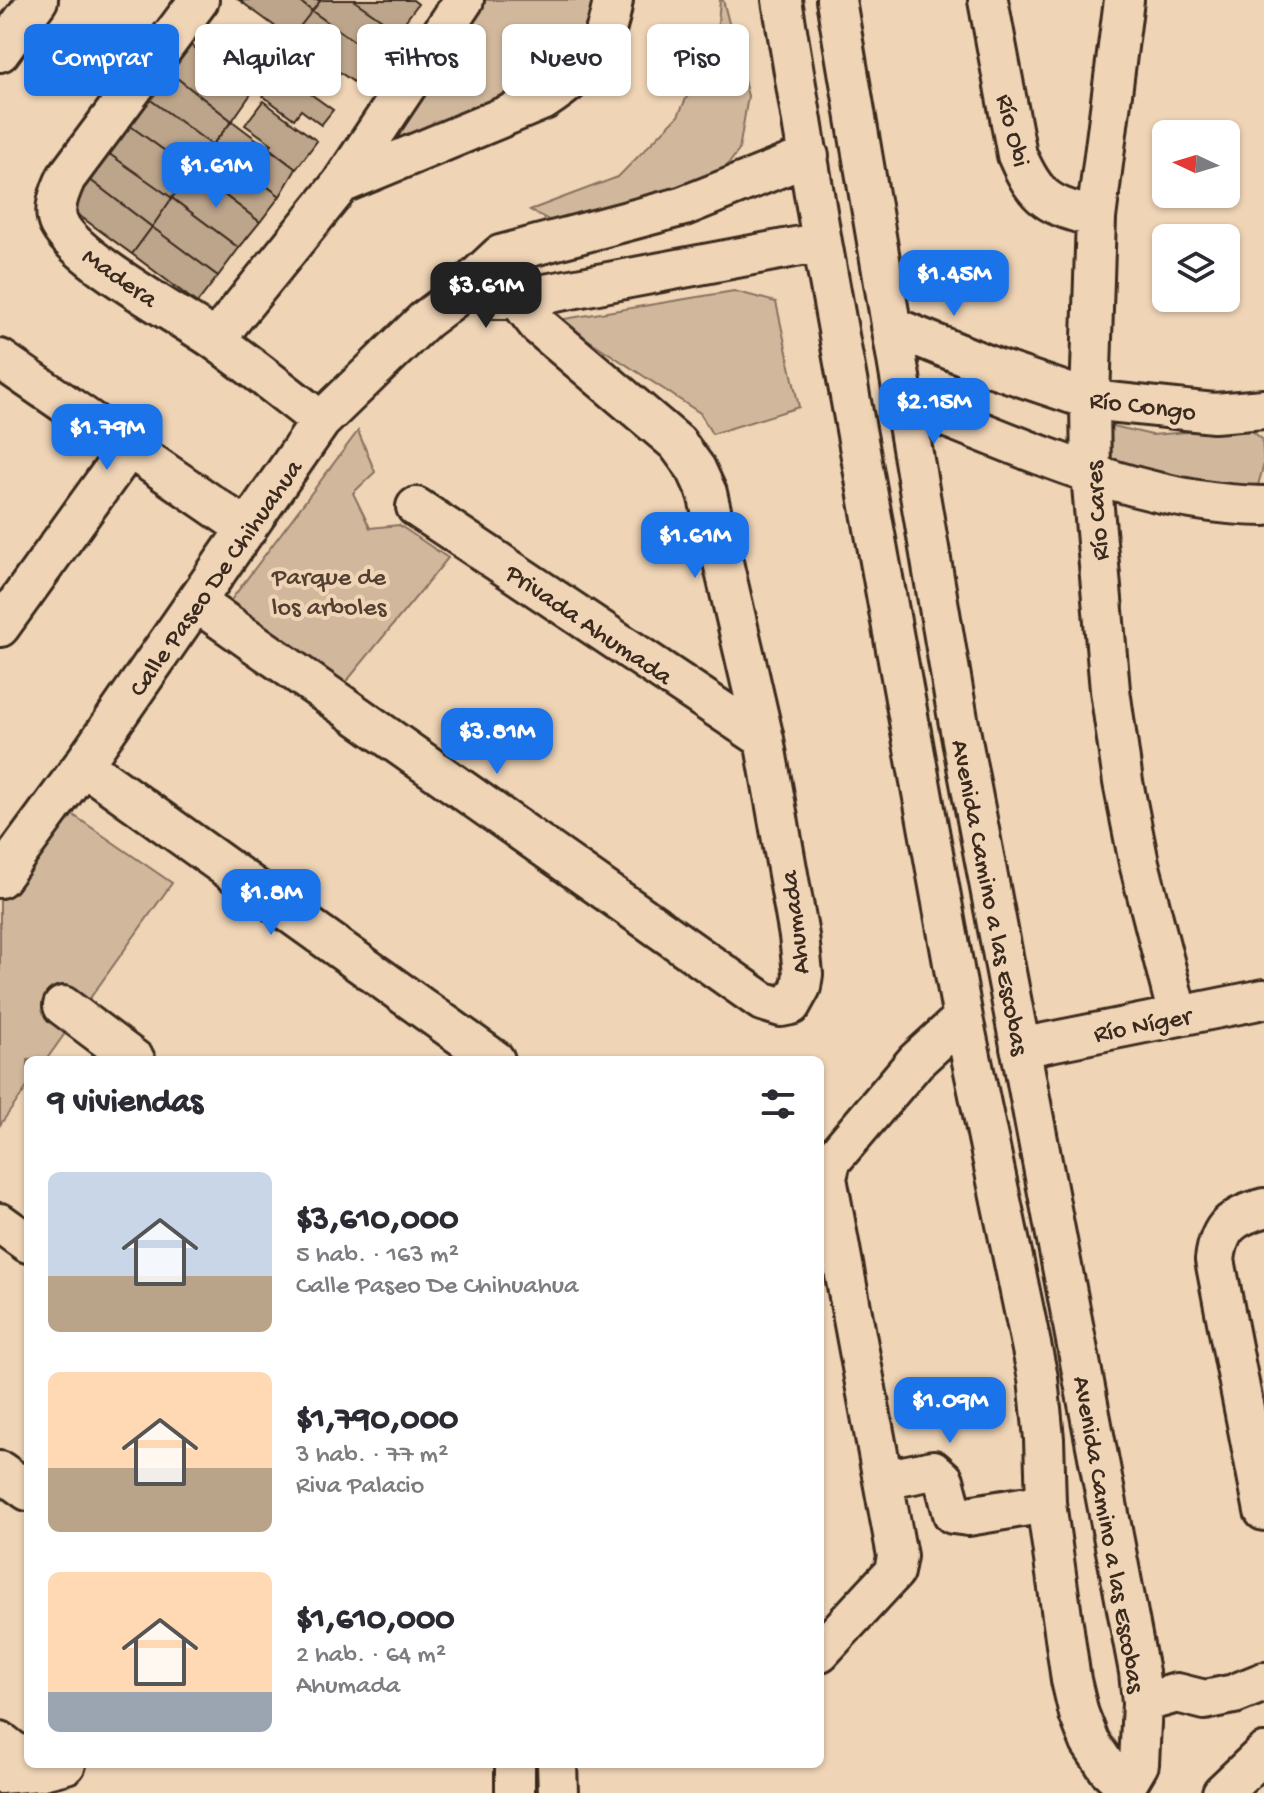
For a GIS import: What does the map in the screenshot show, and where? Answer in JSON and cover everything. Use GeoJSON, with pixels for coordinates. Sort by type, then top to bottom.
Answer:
{"type":"FeatureCollection","features":[{"type":"Feature","properties":{"kind":"street"},"geometry":{"type":"LineString","coordinates":[[0,52],[38,0]]}},
{"type":"Feature","properties":{"kind":"street","name":"Madera"},"geometry":{"type":"LineString","coordinates":[[199,0],[66,178],[56,204],[57,221],[86,254],[215,340],[321,421]]}},
{"type":"Feature","properties":{"kind":"street"},"geometry":{"type":"LineString","coordinates":[[215,340],[341,184],[464,0]]}},
{"type":"Feature","properties":{"kind":"street"},"geometry":{"type":"LineString","coordinates":[[341,184],[544,100],[565,86],[601,48],[613,0]]}},
{"type":"Feature","properties":{"kind":"street","name":"Avenida Camino a las Escobas"},"geometry":{"type":"LineString","coordinates":[[782,0],[822,242],[963,1018],[1038,1378],[1046,1503],[1071,1680],[1090,1742],[1127,1790],[1139,1764],[1142,1703],[1139,1672],[958,719],[836,0]]}},
{"type":"Feature","properties":{"kind":"street","name":"Río Obi"},"geometry":{"type":"LineString","coordinates":[[988,0],[1017,155],[1026,177],[1039,195],[1060,208],[1096,218]]}},
{"type":"Feature","properties":{"kind":"street","name":"Río Cares"},"geometry":{"type":"LineString","coordinates":[[1124,0],[1096,218],[1090,400],[1091,474],[1110,690],[1123,782],[1139,863],[1178,1016]]}},
{"type":"Feature","properties":{"kind":"street","name":"Calle Paseo De Chihuahua"},"geometry":{"type":"LineString","coordinates":[[0,878],[83,765],[321,421],[425,320],[453,299],[500,255],[684,206],[809,156]]}},
{"type":"Feature","properties":{"kind":"street"},"geometry":{"type":"LineString","coordinates":[[453,299],[518,299],[822,242]]}},
{"type":"Feature","properties":{"kind":"street","name":"Ahumada"},"geometry":{"type":"LineString","coordinates":[[196,602],[762,1001],[781,1007],[791,1005],[797,998],[803,974],[799,936],[764,739],[707,493],[696,469],[677,443],[553,339],[518,299],[500,255]]}},
{"type":"Feature","properties":{"kind":"street","name":"Río Congo"},"geometry":{"type":"LineString","coordinates":[[891,326],[995,368],[1090,400],[1214,413],[1264,409]]}},
{"type":"Feature","properties":{"kind":"street"},"geometry":{"type":"LineString","coordinates":[[0,359],[247,529]]}},
{"type":"Feature","properties":{"kind":"street"},"geometry":{"type":"LineString","coordinates":[[906,402],[1091,474],[1181,498],[1264,506]]}},
{"type":"Feature","properties":{"kind":"street"},"geometry":{"type":"LineString","coordinates":[[0,627],[128,449]]}},
{"type":"Feature","properties":{"kind":"street","name":"Privada Ahumada"},"geometry":{"type":"LineString","coordinates":[[416,507],[764,739]]}},
{"type":"Feature","properties":{"kind":"street"},"geometry":{"type":"LineString","coordinates":[[910,730],[958,719]]}},
{"type":"Feature","properties":{"kind":"street"},"geometry":{"type":"LineString","coordinates":[[83,765],[489,1056]]}},
{"type":"Feature","properties":{"kind":"street","name":"Río Níger"},"geometry":{"type":"LineString","coordinates":[[1020,1048],[1264,999]]}},
{"type":"Feature","properties":{"kind":"street"},"geometry":{"type":"LineString","coordinates":[[63,1006],[130,1056]]}},
{"type":"Feature","properties":{"kind":"street"},"geometry":{"type":"LineString","coordinates":[[824,1648],[894,1572],[897,1556],[827,1178],[831,1161],[916,1061],[963,1018]]}},
{"type":"Feature","properties":{"kind":"street"},"geometry":{"type":"LineString","coordinates":[[1264,1208],[1233,1220],[1222,1231],[1215,1260],[1264,1511]]}},
{"type":"Feature","properties":{"kind":"street"},"geometry":{"type":"LineString","coordinates":[[0,1223],[24,1240]]}},
{"type":"Feature","properties":{"kind":"street"},"geometry":{"type":"LineString","coordinates":[[824,1317],[847,1291]]}},
{"type":"Feature","properties":{"kind":"street"},"geometry":{"type":"LineString","coordinates":[[883,1480],[933,1470],[944,1480],[953,1514],[968,1516],[1046,1503]]}},
{"type":"Feature","properties":{"kind":"street"},"geometry":{"type":"LineString","coordinates":[[0,1471],[24,1488]]}},
{"type":"Feature","properties":{"kind":"street"},"geometry":{"type":"LineString","coordinates":[[1142,1703],[1177,1693],[1205,1700],[1234,1694],[1264,1682]]}},
{"type":"Feature","properties":{"kind":"street"},"geometry":{"type":"LineString","coordinates":[[0,1741],[24,1755]]}},
{"type":"Feature","properties":{"kind":"street"},"geometry":{"type":"LineString","coordinates":[[1222,1793],[1264,1753]]}},
{"type":"Feature","properties":{"kind":"street"},"geometry":{"type":"LineString","coordinates":[[0,1774],[27,1768]]}},
{"type":"Feature","properties":{"kind":"street"},"geometry":{"type":"LineString","coordinates":[[515,1768],[515,1793]]}},
{"type":"Feature","properties":{"kind":"street"},"geometry":{"type":"LineString","coordinates":[[557,1768],[558,1793]]}},
{"type":"Feature","properties":{"kind":"green space"},"geometry":{"type":"Polygon","coordinates":[[[473,0],[599,0],[593,24],[502,24],[502,96],[511,96],[406,146],[389,143],[417,96],[486,96],[486,24],[459,24],[473,0]]]}},
{"type":"Feature","properties":{"kind":"green space"},"geometry":{"type":"Polygon","coordinates":[[[720,0],[723,0],[729,24],[718,24],[720,0]]]}},
{"type":"Feature","properties":{"kind":"green space"},"geometry":{"type":"Polygon","coordinates":[[[687,96],[748,96],[739,150],[718,178],[552,222],[530,210],[618,177],[678,116],[687,96]]]}},
{"type":"Feature","properties":{"kind":"green space"},"geometry":{"type":"Polygon","coordinates":[[[734,291],[776,302],[799,407],[712,434],[700,413],[558,320],[734,291]]]}},
{"type":"Feature","properties":{"kind":"green space"},"geometry":{"type":"Polygon","coordinates":[[[1100,423],[1152,435],[1247,427],[1262,439],[1264,464],[1258,485],[1234,496],[1105,465],[1100,423]]]}},
{"type":"Feature","properties":{"kind":"green space","name":"Parque de los arboles"},"geometry":{"type":"Polygon","coordinates":[[[358,431],[375,472],[353,493],[370,528],[399,525],[448,558],[342,687],[219,616],[358,431]]]}},
{"type":"Feature","properties":{"kind":"green space"},"geometry":{"type":"Polygon","coordinates":[[[66,810],[172,883],[49,1056],[24,1056],[24,1092],[0,1125],[0,900],[66,810]]]}},
{"type":"Feature","properties":{"kind":"building"},"geometry":{"type":"Polygon","coordinates":[[[239,0],[298,0],[312,11],[302,24],[272,24],[239,0]]]}},
{"type":"Feature","properties":{"kind":"building"},"geometry":{"type":"Polygon","coordinates":[[[298,0],[321,0],[312,11],[298,0]]]}},
{"type":"Feature","properties":{"kind":"building"},"geometry":{"type":"Polygon","coordinates":[[[321,0],[353,0],[388,24],[357,24],[357,43],[341,32],[341,24],[330,24],[312,11],[321,0]]]}},
{"type":"Feature","properties":{"kind":"building"},"geometry":{"type":"Polygon","coordinates":[[[353,0],[413,0],[418,4],[403,24],[388,24],[353,0]]]}},
{"type":"Feature","properties":{"kind":"building"},"geometry":{"type":"Polygon","coordinates":[[[312,11],[330,24],[302,24],[312,11]]]}},
{"type":"Feature","properties":{"kind":"building"},"geometry":{"type":"Polygon","coordinates":[[[341,32],[357,43],[357,84],[341,73],[341,32]]]}},
{"type":"Feature","properties":{"kind":"building"},"geometry":{"type":"Polygon","coordinates":[[[188,43],[195,48],[195,92],[179,80],[179,56],[188,43]]]}},
{"type":"Feature","properties":{"kind":"building"},"geometry":{"type":"Polygon","coordinates":[[[179,80],[195,92],[195,96],[200,96],[232,121],[212,145],[148,98],[179,96],[179,80]]]}},
{"type":"Feature","properties":{"kind":"building"},"geometry":{"type":"Polygon","coordinates":[[[200,96],[250,96],[232,121],[200,96]]]}},
{"type":"Feature","properties":{"kind":"building"},"geometry":{"type":"Polygon","coordinates":[[[263,96],[314,96],[333,110],[321,125],[301,110],[294,119],[263,96]]]}},
{"type":"Feature","properties":{"kind":"building"},"geometry":{"type":"Polygon","coordinates":[[[148,98],[212,145],[193,171],[129,125],[148,98]]]}},
{"type":"Feature","properties":{"kind":"building"},"geometry":{"type":"Polygon","coordinates":[[[263,101],[317,141],[296,169],[269,148],[272,144],[245,125],[263,101]]]}},
{"type":"Feature","properties":{"kind":"building"},"geometry":{"type":"Polygon","coordinates":[[[232,121],[296,169],[280,196],[212,145],[232,121]]]}},
{"type":"Feature","properties":{"kind":"building"},"geometry":{"type":"Polygon","coordinates":[[[129,125],[193,171],[172,198],[108,153],[129,125]]]}},
{"type":"Feature","properties":{"kind":"building"},"geometry":{"type":"Polygon","coordinates":[[[212,145],[280,196],[260,222],[193,171],[212,145]]]}},
{"type":"Feature","properties":{"kind":"building"},"geometry":{"type":"Polygon","coordinates":[[[108,153],[172,198],[152,227],[89,179],[108,153]]]}},
{"type":"Feature","properties":{"kind":"building"},"geometry":{"type":"Polygon","coordinates":[[[193,171],[260,222],[239,248],[172,198],[193,171]]]}},
{"type":"Feature","properties":{"kind":"building"},"geometry":{"type":"Polygon","coordinates":[[[89,179],[152,227],[132,254],[69,208],[89,179]]]}},
{"type":"Feature","properties":{"kind":"building"},"geometry":{"type":"Polygon","coordinates":[[[172,198],[239,248],[218,276],[152,227],[172,198]]]}},
{"type":"Feature","properties":{"kind":"building"},"geometry":{"type":"Polygon","coordinates":[[[152,227],[218,276],[197,303],[132,254],[152,227]]]}}]}
